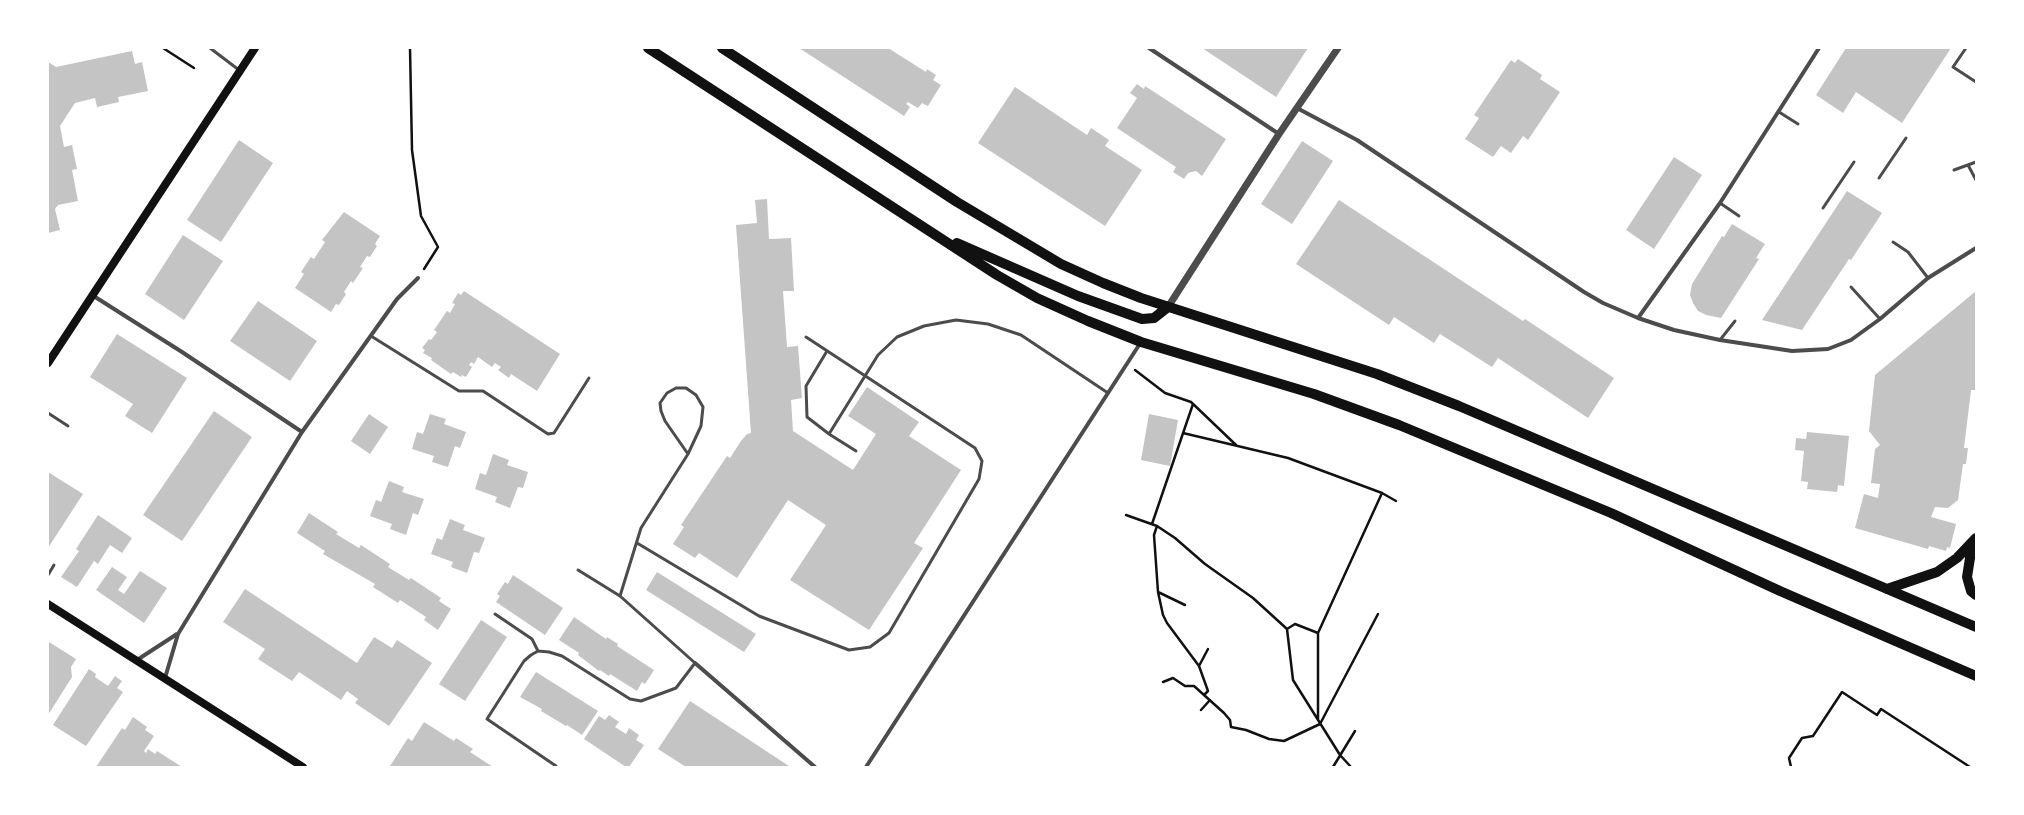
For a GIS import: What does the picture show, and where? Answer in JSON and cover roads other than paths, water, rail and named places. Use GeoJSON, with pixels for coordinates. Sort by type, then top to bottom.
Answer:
{"type":"FeatureCollection","features":[{"type":"Feature","properties":{"kind":"main road"},"geometry":{"type":"LineString","coordinates":[[48,363],[255,48]]}},
{"type":"Feature","properties":{"kind":"main road"},"geometry":{"type":"LineString","coordinates":[[648,48],[997,275],[1037,298],[1088,321],[1141,342],[1314,394],[1399,425],[1611,513],[1780,590],[1976,676]]}},
{"type":"Feature","properties":{"kind":"main road"},"geometry":{"type":"LineString","coordinates":[[722,48],[1018,240],[1061,264],[1103,283],[1168,306],[1356,367],[1452,403],[1976,627]]}},
{"type":"Feature","properties":{"kind":"main road"},"geometry":{"type":"LineString","coordinates":[[934,234],[1078,296],[1142,319],[1154,318],[1168,306]]}},
{"type":"Feature","properties":{"kind":"main road"},"geometry":{"type":"LineString","coordinates":[[1887,589],[1937,572],[1957,558],[1976,538]]}},
{"type":"Feature","properties":{"kind":"main road"},"geometry":{"type":"LineString","coordinates":[[1976,542],[1970,558],[1967,577],[1970,591],[1976,595]]}},
{"type":"Feature","properties":{"kind":"main road"},"geometry":{"type":"LineString","coordinates":[[48,604],[303,767]]}},
{"type":"Feature","properties":{"kind":"street"},"geometry":{"type":"LineString","coordinates":[[1149,48],[1279,134]]}},
{"type":"Feature","properties":{"kind":"street"},"geometry":{"type":"LineString","coordinates":[[1168,306],[1279,134],[1338,48]]}},
{"type":"Feature","properties":{"kind":"street"},"geometry":{"type":"LineString","coordinates":[[1638,318],[1720,203],[1819,48]]}},
{"type":"Feature","properties":{"kind":"street"},"geometry":{"type":"LineString","coordinates":[[1297,108],[1357,140],[1584,292],[1638,318],[1674,330],[1720,340],[1792,351],[1828,349],[1851,340],[1880,319],[1928,278],[1976,248]]}},
{"type":"Feature","properties":{"kind":"street"},"geometry":{"type":"LineString","coordinates":[[165,678],[178,634],[302,432],[397,299],[418,278]]}},
{"type":"Feature","properties":{"kind":"street"},"geometry":{"type":"LineString","coordinates":[[92,295],[182,352],[302,432]]}},
{"type":"Feature","properties":{"kind":"street"},"geometry":{"type":"LineString","coordinates":[[866,767],[1141,342]]}},
{"type":"Feature","properties":{"kind":"street"},"geometry":{"type":"LineString","coordinates":[[137,660],[178,634]]}},
{"type":"Feature","properties":{"kind":"street"},"geometry":{"type":"LineString","coordinates":[[696,663],[815,767]]}},
{"type":"Feature","properties":{"kind":"lane"},"geometry":{"type":"LineString","coordinates":[[210,48],[240,70]]}},
{"type":"Feature","properties":{"kind":"lane"},"geometry":{"type":"LineString","coordinates":[[1966,48],[1954,66],[1976,82]]}},
{"type":"Feature","properties":{"kind":"lane"},"geometry":{"type":"LineString","coordinates":[[1779,112],[1798,124]]}},
{"type":"Feature","properties":{"kind":"lane"},"geometry":{"type":"LineString","coordinates":[[1879,178],[1906,138]]}},
{"type":"Feature","properties":{"kind":"lane"},"geometry":{"type":"LineString","coordinates":[[1823,208],[1854,162]]}},
{"type":"Feature","properties":{"kind":"lane"},"geometry":{"type":"LineString","coordinates":[[1954,170],[1976,162]]}},
{"type":"Feature","properties":{"kind":"lane"},"geometry":{"type":"LineString","coordinates":[[1968,165],[1976,180]]}},
{"type":"Feature","properties":{"kind":"lane"},"geometry":{"type":"LineString","coordinates":[[1720,203],[1739,216]]}},
{"type":"Feature","properties":{"kind":"lane"},"geometry":{"type":"LineString","coordinates":[[1893,242],[1908,252],[1928,278]]}},
{"type":"Feature","properties":{"kind":"lane"},"geometry":{"type":"LineString","coordinates":[[1851,287],[1880,319]]}},
{"type":"Feature","properties":{"kind":"lane"},"geometry":{"type":"LineString","coordinates":[[829,434],[878,355],[897,337],[924,326],[956,320],[988,324],[1021,335],[1108,393]]}},
{"type":"Feature","properties":{"kind":"lane"},"geometry":{"type":"LineString","coordinates":[[1720,340],[1735,321]]}},
{"type":"Feature","properties":{"kind":"lane"},"geometry":{"type":"LineString","coordinates":[[371,336],[458,391],[483,391],[548,434],[554,433],[589,378]]}},
{"type":"Feature","properties":{"kind":"lane"},"geometry":{"type":"LineString","coordinates":[[637,543],[759,616],[849,650],[870,647],[889,632],[979,479],[982,461],[975,448],[806,337]]}},
{"type":"Feature","properties":{"kind":"lane"},"geometry":{"type":"LineString","coordinates":[[827,351],[806,386],[808,417],[829,434],[856,451]]}},
{"type":"Feature","properties":{"kind":"lane"},"geometry":{"type":"LineString","coordinates":[[620,596],[641,528],[688,454],[701,426],[703,407],[696,395],[686,388],[676,388],[666,393],[660,403],[665,421],[688,454]]}},
{"type":"Feature","properties":{"kind":"lane"},"geometry":{"type":"LineString","coordinates":[[48,413],[68,426]]}},
{"type":"Feature","properties":{"kind":"lane"},"geometry":{"type":"LineString","coordinates":[[48,575],[54,565]]}},
{"type":"Feature","properties":{"kind":"lane"},"geometry":{"type":"LineString","coordinates":[[556,766],[487,719],[524,661],[538,651],[549,652],[562,656],[630,699],[642,701],[676,688],[696,663],[620,596],[578,570]]}},
{"type":"Feature","properties":{"kind":"lane"},"geometry":{"type":"LineString","coordinates":[[495,614],[532,639],[538,651]]}}]}
